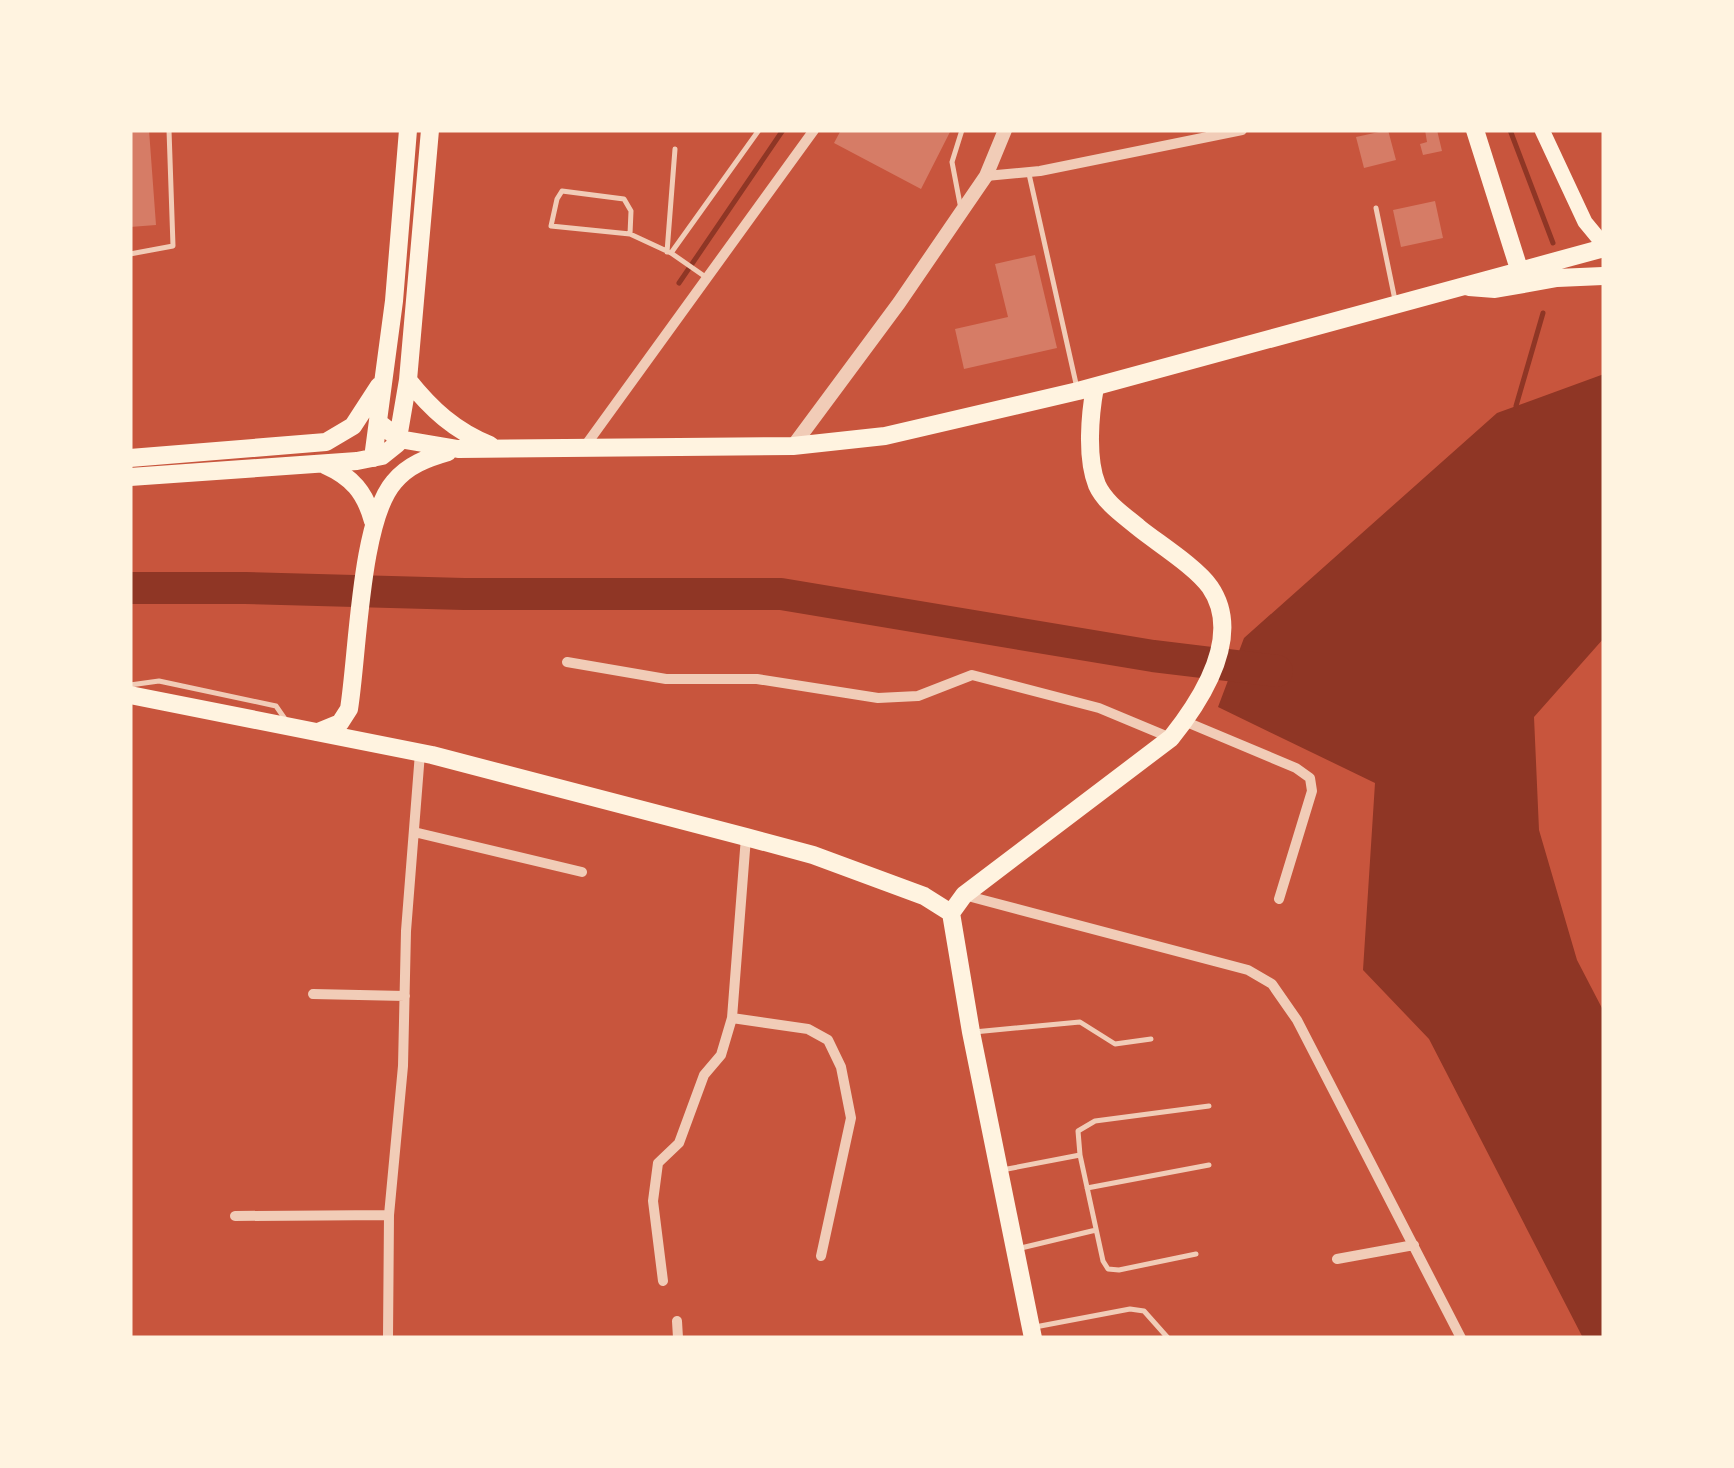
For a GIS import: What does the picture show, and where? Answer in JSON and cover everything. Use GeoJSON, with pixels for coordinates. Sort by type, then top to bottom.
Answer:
{"type":"FeatureCollection","features":[{"type":"Feature","properties":{"kind":"main road"},"geometry":{"type":"LineString","coordinates":[[373,458],[394,301],[408,130]]}},
{"type":"Feature","properties":{"kind":"main road"},"geometry":{"type":"LineString","coordinates":[[130,477],[324,465],[373,458],[390,451],[400,439],[408,380],[430,130]]}},
{"type":"Feature","properties":{"kind":"main road"},"geometry":{"type":"LineString","coordinates":[[1474,130],[1519,269]]}},
{"type":"Feature","properties":{"kind":"main road"},"geometry":{"type":"LineString","coordinates":[[1458,286],[1489,290],[1558,278],[1603,278],[1602,248],[1585,222],[1542,130]]}},
{"type":"Feature","properties":{"kind":"main road"},"geometry":{"type":"LineString","coordinates":[[378,422],[400,439],[458,448],[792,446],[885,436],[1086,389],[1602,248]]}},
{"type":"Feature","properties":{"kind":"main road"},"geometry":{"type":"LineString","coordinates":[[130,458],[326,442],[352,426],[384,377]]}},
{"type":"Feature","properties":{"kind":"main road"},"geometry":{"type":"LineString","coordinates":[[408,380],[448,422],[500,449]]}},
{"type":"Feature","properties":{"kind":"main road"},"geometry":{"type":"LineString","coordinates":[[1032,1333],[951,913],[964,896],[1171,738],[1189,715],[1211,674],[1224,631],[1223,613],[1208,584],[1113,507],[1097,484],[1086,389]]}},
{"type":"Feature","properties":{"kind":"main road"},"geometry":{"type":"LineString","coordinates":[[372,527],[394,482],[409,468],[458,448]]}},
{"type":"Feature","properties":{"kind":"main road"},"geometry":{"type":"LineString","coordinates":[[303,729],[346,717],[372,527],[367,501],[356,485],[342,472],[324,465]]}},
{"type":"Feature","properties":{"kind":"main road"},"geometry":{"type":"LineString","coordinates":[[130,694],[420,753],[746,837],[813,856],[924,896],[951,913]]}},
{"type":"Feature","properties":{"kind":"main road"},"geometry":{"type":"LineString","coordinates":[[924,896],[964,896]]}},
{"type":"Feature","properties":{"kind":"street"},"geometry":{"type":"LineString","coordinates":[[583,450],[814,130]]}},
{"type":"Feature","properties":{"kind":"street"},"geometry":{"type":"LineString","coordinates":[[792,446],[899,303],[986,176],[1004,130]]}},
{"type":"Feature","properties":{"kind":"street"},"geometry":{"type":"LineString","coordinates":[[986,176],[1028,172],[1200,135],[1242,130]]}},
{"type":"Feature","properties":{"kind":"street"},"geometry":{"type":"LineString","coordinates":[[567,662],[666,679],[757,679],[878,698],[918,696],[972,675],[1099,708],[1171,738]]}},
{"type":"Feature","properties":{"kind":"street"},"geometry":{"type":"LineString","coordinates":[[1189,715],[1310,778],[1312,791],[1279,899]]}},
{"type":"Feature","properties":{"kind":"street"},"geometry":{"type":"LineString","coordinates":[[388,1338],[389,1215],[403,1066],[420,753]]}},
{"type":"Feature","properties":{"kind":"street"},"geometry":{"type":"LineString","coordinates":[[414,832],[582,872]]}},
{"type":"Feature","properties":{"kind":"street"},"geometry":{"type":"LineString","coordinates":[[663,1281],[653,1201],[658,1162],[678,1143],[704,1076],[721,1054],[732,1018],[746,837]]}},
{"type":"Feature","properties":{"kind":"street"},"geometry":{"type":"LineString","coordinates":[[964,896],[1248,970],[1272,984],[1296,1020],[1461,1338]]}},
{"type":"Feature","properties":{"kind":"street"},"geometry":{"type":"LineString","coordinates":[[313,994],[405,996]]}},
{"type":"Feature","properties":{"kind":"street"},"geometry":{"type":"LineString","coordinates":[[732,1018],[808,1030],[828,1040],[841,1067],[851,1118],[821,1256]]}},
{"type":"Feature","properties":{"kind":"street"},"geometry":{"type":"LineString","coordinates":[[235,1216],[389,1215]]}},
{"type":"Feature","properties":{"kind":"street"},"geometry":{"type":"LineString","coordinates":[[1337,1259],[1414,1246]]}},
{"type":"Feature","properties":{"kind":"street"},"geometry":{"type":"LineString","coordinates":[[677,1321],[678,1338]]}},
{"type":"Feature","properties":{"kind":"lane"},"geometry":{"type":"LineString","coordinates":[[130,254],[173,246],[169,130]]}},
{"type":"Feature","properties":{"kind":"lane"},"geometry":{"type":"LineString","coordinates":[[672,254],[759,130]]}},
{"type":"Feature","properties":{"kind":"lane"},"geometry":{"type":"LineString","coordinates":[[962,130],[952,162],[962,211]]}},
{"type":"Feature","properties":{"kind":"lane"},"geometry":{"type":"LineString","coordinates":[[672,254],[675,148]]}},
{"type":"Feature","properties":{"kind":"lane"},"geometry":{"type":"LineString","coordinates":[[1028,172],[1086,389]]}},
{"type":"Feature","properties":{"kind":"lane"},"geometry":{"type":"LineString","coordinates":[[630,234],[631,211],[624,199],[562,191],[556,199],[551,226],[630,234],[672,254],[705,276]]}},
{"type":"Feature","properties":{"kind":"lane"},"geometry":{"type":"LineString","coordinates":[[1376,208],[1396,302]]}},
{"type":"Feature","properties":{"kind":"lane"},"geometry":{"type":"LineString","coordinates":[[130,685],[159,681],[276,706],[303,729]]}},
{"type":"Feature","properties":{"kind":"lane"},"geometry":{"type":"LineString","coordinates":[[971,1032],[1080,1022],[1115,1044],[1151,1039]]}},
{"type":"Feature","properties":{"kind":"lane"},"geometry":{"type":"LineString","coordinates":[[1196,1254],[1119,1270],[1108,1268],[1096,1230],[1078,1132],[1095,1121],[1209,1106]]}},
{"type":"Feature","properties":{"kind":"lane"},"geometry":{"type":"LineString","coordinates":[[999,1171],[1080,1155]]}},
{"type":"Feature","properties":{"kind":"lane"},"geometry":{"type":"LineString","coordinates":[[1087,1188],[1209,1165]]}},
{"type":"Feature","properties":{"kind":"lane"},"geometry":{"type":"LineString","coordinates":[[1014,1250],[1096,1230]]}},
{"type":"Feature","properties":{"kind":"lane"},"geometry":{"type":"LineString","coordinates":[[1032,1333],[1130,1309],[1144,1311],[1168,1338]]}},
{"type":"Feature","properties":{"kind":"shaded area"},"geometry":{"type":"Polygon","coordinates":[[[1604,374],[1604,638],[1534,717],[1539,830],[1577,960],[1604,1012],[1604,1338],[1583,1338],[1429,1039],[1363,970],[1375,783],[1218,707],[1244,638],[1497,413],[1604,374]]]}},
{"type":"Feature","properties":{"kind":"building"},"geometry":{"type":"Polygon","coordinates":[[[130,130],[149,130],[156,225],[130,227],[130,130]]]}},
{"type":"Feature","properties":{"kind":"building"},"geometry":{"type":"Polygon","coordinates":[[[841,130],[951,130],[921,189],[834,143],[841,130]]]}},
{"type":"Feature","properties":{"kind":"building"},"geometry":{"type":"Polygon","coordinates":[[[1388,130],[1396,160],[1364,168],[1356,137],[1388,130]]]}},
{"type":"Feature","properties":{"kind":"building"},"geometry":{"type":"Polygon","coordinates":[[[1425,130],[1437,130],[1442,151],[1423,155],[1420,144],[1427,142],[1425,130]]]}},
{"type":"Feature","properties":{"kind":"building"},"geometry":{"type":"Polygon","coordinates":[[[1435,201],[1443,238],[1401,247],[1393,210],[1435,201]]]}},
{"type":"Feature","properties":{"kind":"building"},"geometry":{"type":"Polygon","coordinates":[[[1035,255],[1057,348],[964,369],[955,329],[1008,317],[995,264],[1035,255]]]}},
{"type":"Feature","properties":{"kind":"waterway"},"geometry":{"type":"LineString","coordinates":[[679,283],[783,130]]}},
{"type":"Feature","properties":{"kind":"waterway"},"geometry":{"type":"LineString","coordinates":[[1510,130],[1553,243]]}},
{"type":"Feature","properties":{"kind":"waterway"},"geometry":{"type":"LineString","coordinates":[[1516,406],[1543,313]]}},
{"type":"Feature","properties":{"kind":"waterway"},"geometry":{"type":"LineString","coordinates":[[130,588],[781,594],[1153,656],[1277,671]]}}]}
